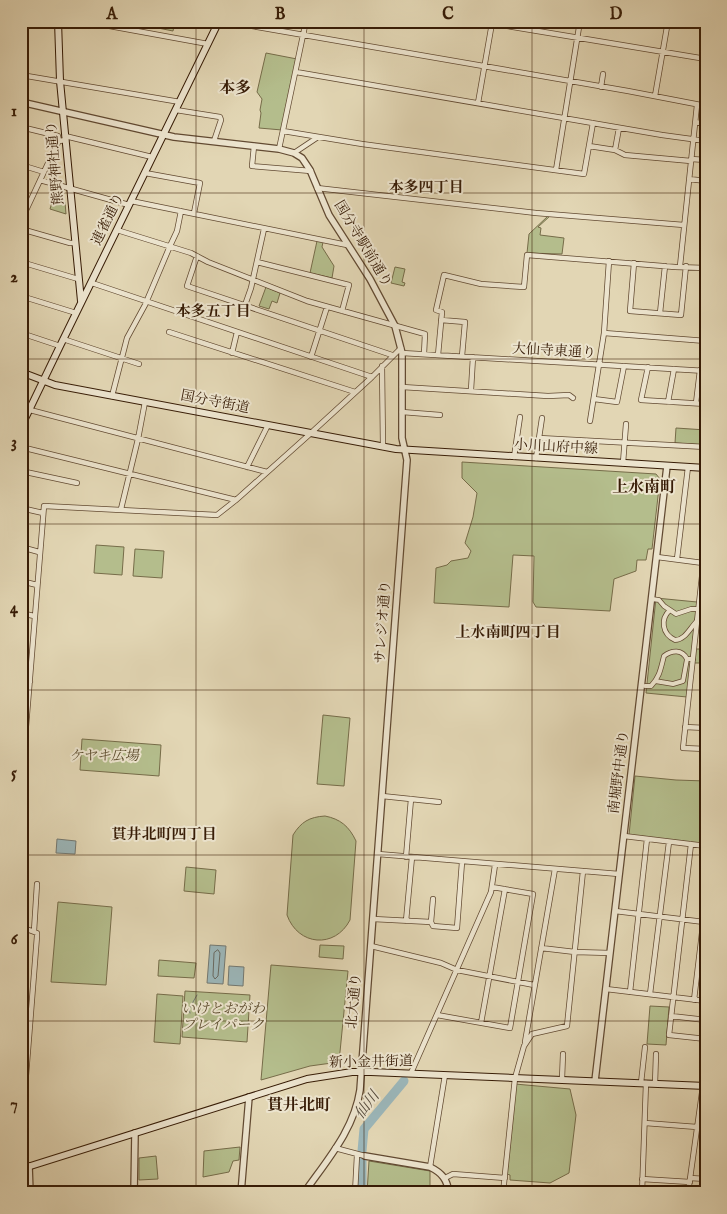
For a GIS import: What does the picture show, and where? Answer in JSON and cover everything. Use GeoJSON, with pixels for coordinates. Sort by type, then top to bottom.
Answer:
{"type":"FeatureCollection","features":[{"type":"Feature","properties":{"kind":"main road","name":"熊野神社通り"},"geometry":{"type":"LineString","coordinates":[[58,21],[64,139],[81,302]]}},
{"type":"Feature","properties":{"kind":"main road","name":"連雀通り"},"geometry":{"type":"LineString","coordinates":[[21,428],[61,342],[219,21]]}},
{"type":"Feature","properties":{"kind":"main road","name":"国分寺街道"},"geometry":{"type":"LineString","coordinates":[[21,372],[55,384],[112,396],[406,450]]}},
{"type":"Feature","properties":{"kind":"main road","name":"小川山府中線"},"geometry":{"type":"LineString","coordinates":[[406,450],[706,468]]}},
{"type":"Feature","properties":{"kind":"main road","name":"新小金井街道"},"geometry":{"type":"LineString","coordinates":[[24,1166],[315,1077],[361,1072],[704,1086]]}},
{"type":"Feature","properties":{"kind":"street"},"geometry":{"type":"LineString","coordinates":[[82,21],[208,44]]}},
{"type":"Feature","properties":{"kind":"street"},"geometry":{"type":"LineString","coordinates":[[223,21],[706,106]]}},
{"type":"Feature","properties":{"kind":"street"},"geometry":{"type":"LineString","coordinates":[[279,149],[306,21]]}},
{"type":"Feature","properties":{"kind":"street"},"geometry":{"type":"LineString","coordinates":[[477,21],[706,58]]}},
{"type":"Feature","properties":{"kind":"street"},"geometry":{"type":"LineString","coordinates":[[556,170],[580,21]]}},
{"type":"Feature","properties":{"kind":"street"},"geometry":{"type":"LineString","coordinates":[[655,96],[668,21]]}},
{"type":"Feature","properties":{"kind":"street"},"geometry":{"type":"LineString","coordinates":[[700,21],[706,22]]}},
{"type":"Feature","properties":{"kind":"street"},"geometry":{"type":"LineString","coordinates":[[478,103],[492,22]]}},
{"type":"Feature","properties":{"kind":"street"},"geometry":{"type":"LineString","coordinates":[[296,72],[619,128],[706,141]]}},
{"type":"Feature","properties":{"kind":"street"},"geometry":{"type":"LineString","coordinates":[[600,87],[603,74]]}},
{"type":"Feature","properties":{"kind":"street"},"geometry":{"type":"LineString","coordinates":[[21,75],[180,102]]}},
{"type":"Feature","properties":{"kind":"street"},"geometry":{"type":"LineString","coordinates":[[21,102],[163,135],[279,149],[294,153],[318,137]]}},
{"type":"Feature","properties":{"kind":"street"},"geometry":{"type":"LineString","coordinates":[[680,266],[697,105]]}},
{"type":"Feature","properties":{"kind":"street"},"geometry":{"type":"LineString","coordinates":[[176,110],[220,117],[221,120],[214,141]]}},
{"type":"Feature","properties":{"kind":"street"},"geometry":{"type":"LineString","coordinates":[[695,122],[706,124]]}},
{"type":"Feature","properties":{"kind":"street"},"geometry":{"type":"LineString","coordinates":[[283,131],[584,174],[593,123]]}},
{"type":"Feature","properties":{"kind":"street"},"geometry":{"type":"LineString","coordinates":[[21,127],[64,139],[152,157]]}},
{"type":"Feature","properties":{"kind":"street"},"geometry":{"type":"LineString","coordinates":[[615,150],[619,128]]}},
{"type":"Feature","properties":{"kind":"street"},"geometry":{"type":"LineString","coordinates":[[21,221],[57,144],[64,139]]}},
{"type":"Feature","properties":{"kind":"street"},"geometry":{"type":"LineString","coordinates":[[254,146],[252,166],[311,171]]}},
{"type":"Feature","properties":{"kind":"street"},"geometry":{"type":"LineString","coordinates":[[589,146],[615,150],[625,155],[706,160]]}},
{"type":"Feature","properties":{"kind":"street","name":"国分寺駅前通り"},"geometry":{"type":"LineString","coordinates":[[294,153],[305,161],[311,171],[329,215],[370,279],[395,326],[401,350],[402,438],[406,450]]}},
{"type":"Feature","properties":{"kind":"street"},"geometry":{"type":"LineString","coordinates":[[21,165],[44,172]]}},
{"type":"Feature","properties":{"kind":"street"},"geometry":{"type":"LineString","coordinates":[[145,172],[200,182],[194,213]]}},
{"type":"Feature","properties":{"kind":"street"},"geometry":{"type":"LineString","coordinates":[[689,179],[706,181]]}},
{"type":"Feature","properties":{"kind":"street"},"geometry":{"type":"LineString","coordinates":[[40,180],[130,203],[194,213],[347,245]]}},
{"type":"Feature","properties":{"kind":"street"},"geometry":{"type":"LineString","coordinates":[[317,188],[536,213],[684,225]]}},
{"type":"Feature","properties":{"kind":"street"},"geometry":{"type":"LineString","coordinates":[[112,396],[127,338],[146,302],[177,231],[181,211]]}},
{"type":"Feature","properties":{"kind":"street"},"geometry":{"type":"LineString","coordinates":[[21,229],[75,243]]}},
{"type":"Feature","properties":{"kind":"street"},"geometry":{"type":"LineString","coordinates":[[245,305],[264,229]]}},
{"type":"Feature","properties":{"kind":"street"},"geometry":{"type":"LineString","coordinates":[[117,230],[197,256],[307,301],[425,334],[424,354]]}},
{"type":"Feature","properties":{"kind":"street"},"geometry":{"type":"LineString","coordinates":[[438,355],[442,312],[436,310],[444,275],[481,284],[524,287],[527,255],[704,268],[706,232]]}},
{"type":"Feature","properties":{"kind":"street"},"geometry":{"type":"LineString","coordinates":[[197,256],[187,286],[392,355]]}},
{"type":"Feature","properties":{"kind":"street"},"geometry":{"type":"LineString","coordinates":[[590,421],[604,333],[609,261]]}},
{"type":"Feature","properties":{"kind":"street"},"geometry":{"type":"LineString","coordinates":[[21,262],[78,279]]}},
{"type":"Feature","properties":{"kind":"street"},"geometry":{"type":"LineString","coordinates":[[257,262],[349,285],[342,311]]}},
{"type":"Feature","properties":{"kind":"street"},"geometry":{"type":"LineString","coordinates":[[634,263],[630,311],[681,315],[686,266]]}},
{"type":"Feature","properties":{"kind":"street"},"geometry":{"type":"LineString","coordinates":[[660,313],[665,266]]}},
{"type":"Feature","properties":{"kind":"street"},"geometry":{"type":"LineString","coordinates":[[92,282],[146,302],[372,377]]}},
{"type":"Feature","properties":{"kind":"street"},"geometry":{"type":"LineString","coordinates":[[22,298],[76,313]]}},
{"type":"Feature","properties":{"kind":"street"},"geometry":{"type":"LineString","coordinates":[[311,357],[327,306]]}},
{"type":"Feature","properties":{"kind":"street"},"geometry":{"type":"LineString","coordinates":[[441,320],[465,322],[462,356]]}},
{"type":"Feature","properties":{"kind":"street"},"geometry":{"type":"LineString","coordinates":[[169,332],[355,392]]}},
{"type":"Feature","properties":{"kind":"street"},"geometry":{"type":"LineString","coordinates":[[232,353],[237,332]]}},
{"type":"Feature","properties":{"kind":"street"},"geometry":{"type":"LineString","coordinates":[[21,333],[139,364]]}},
{"type":"Feature","properties":{"kind":"street"},"geometry":{"type":"LineString","coordinates":[[604,333],[706,341]]}},
{"type":"Feature","properties":{"kind":"street"},"geometry":{"type":"LineString","coordinates":[[21,788],[24,731],[30,682],[44,506],[216,515],[236,500],[311,433],[372,377],[392,355],[401,350]]}},
{"type":"Feature","properties":{"kind":"street","name":"大仙寺東通り"},"geometry":{"type":"LineString","coordinates":[[401,350],[438,355],[703,370]]}},
{"type":"Feature","properties":{"kind":"street"},"geometry":{"type":"LineString","coordinates":[[471,390],[473,357]]}},
{"type":"Feature","properties":{"kind":"street"},"geometry":{"type":"LineString","coordinates":[[382,365],[383,447]]}},
{"type":"Feature","properties":{"kind":"street"},"geometry":{"type":"LineString","coordinates":[[594,399],[617,402],[624,366]]}},
{"type":"Feature","properties":{"kind":"street"},"geometry":{"type":"LineString","coordinates":[[648,367],[641,400],[706,404]]}},
{"type":"Feature","properties":{"kind":"street"},"geometry":{"type":"LineString","coordinates":[[668,402],[674,369]]}},
{"type":"Feature","properties":{"kind":"street"},"geometry":{"type":"LineString","coordinates":[[696,403],[703,370]]}},
{"type":"Feature","properties":{"kind":"street"},"geometry":{"type":"LineString","coordinates":[[402,387],[548,396],[569,395],[572,398]]}},
{"type":"Feature","properties":{"kind":"street"},"geometry":{"type":"LineString","coordinates":[[121,509],[145,402]]}},
{"type":"Feature","properties":{"kind":"street"},"geometry":{"type":"LineString","coordinates":[[30,410],[138,440],[267,472]]}},
{"type":"Feature","properties":{"kind":"street"},"geometry":{"type":"LineString","coordinates":[[402,412],[434,413],[440,415]]}},
{"type":"Feature","properties":{"kind":"street"},"geometry":{"type":"LineString","coordinates":[[514,457],[520,417]]}},
{"type":"Feature","properties":{"kind":"street"},"geometry":{"type":"LineString","coordinates":[[536,458],[542,418]]}},
{"type":"Feature","properties":{"kind":"street"},"geometry":{"type":"LineString","coordinates":[[623,463],[626,424]]}},
{"type":"Feature","properties":{"kind":"street"},"geometry":{"type":"LineString","coordinates":[[247,466],[268,425]]}},
{"type":"Feature","properties":{"kind":"street"},"geometry":{"type":"LineString","coordinates":[[540,438],[706,447]]}},
{"type":"Feature","properties":{"kind":"street"},"geometry":{"type":"LineString","coordinates":[[21,447],[236,500]]}},
{"type":"Feature","properties":{"kind":"street","name":"サレジオ通り"},"geometry":{"type":"LineString","coordinates":[[382,796],[408,460],[406,450]]}},
{"type":"Feature","properties":{"kind":"street","name":"南堀野中通り"},"geometry":{"type":"LineString","coordinates":[[595,1081],[667,466]]}},
{"type":"Feature","properties":{"kind":"street"},"geometry":{"type":"LineString","coordinates":[[677,560],[688,466]]}},
{"type":"Feature","properties":{"kind":"street"},"geometry":{"type":"LineString","coordinates":[[21,471],[77,483]]}},
{"type":"Feature","properties":{"kind":"street"},"geometry":{"type":"LineString","coordinates":[[21,508],[43,513]]}},
{"type":"Feature","properties":{"kind":"street"},"geometry":{"type":"LineString","coordinates":[[706,540],[683,748],[706,749]]}},
{"type":"Feature","properties":{"kind":"street"},"geometry":{"type":"LineString","coordinates":[[21,547],[39,552]]}},
{"type":"Feature","properties":{"kind":"street"},"geometry":{"type":"LineString","coordinates":[[657,557],[703,563]]}},
{"type":"Feature","properties":{"kind":"street"},"geometry":{"type":"LineString","coordinates":[[21,581],[37,585]]}},
{"type":"Feature","properties":{"kind":"street"},"geometry":{"type":"LineString","coordinates":[[652,599],[659,600],[676,614],[691,609],[706,612]]}},
{"type":"Feature","properties":{"kind":"street"},"geometry":{"type":"LineString","coordinates":[[670,610],[664,619],[664,629],[671,639],[677,641],[684,637],[697,621]]}},
{"type":"Feature","properties":{"kind":"street"},"geometry":{"type":"LineString","coordinates":[[21,613],[34,616]]}},
{"type":"Feature","properties":{"kind":"street"},"geometry":{"type":"LineString","coordinates":[[677,641],[677,651]]}},
{"type":"Feature","properties":{"kind":"street"},"geometry":{"type":"LineString","coordinates":[[646,686],[651,686],[655,681],[661,670],[664,656],[668,652],[677,651],[684,654],[687,659],[683,681],[673,684],[655,681]]}},
{"type":"Feature","properties":{"kind":"street"},"geometry":{"type":"LineString","coordinates":[[687,659],[693,658]]}},
{"type":"Feature","properties":{"kind":"street"},"geometry":{"type":"LineString","coordinates":[[21,690],[30,682]]}},
{"type":"Feature","properties":{"kind":"street"},"geometry":{"type":"LineString","coordinates":[[685,726],[706,728]]}},
{"type":"Feature","properties":{"kind":"street"},"geometry":{"type":"LineString","coordinates":[[21,727],[24,731]]}},
{"type":"Feature","properties":{"kind":"street"},"geometry":{"type":"LineString","coordinates":[[382,796],[438,802]]}},
{"type":"Feature","properties":{"kind":"street","name":"北大通り"},"geometry":{"type":"LineString","coordinates":[[304,1193],[345,1133],[355,1112],[360,1090],[382,796]]}},
{"type":"Feature","properties":{"kind":"street"},"geometry":{"type":"LineString","coordinates":[[406,921],[411,800]]}},
{"type":"Feature","properties":{"kind":"street"},"geometry":{"type":"LineString","coordinates":[[624,836],[706,846]]}},
{"type":"Feature","properties":{"kind":"street"},"geometry":{"type":"LineString","coordinates":[[630,992],[647,839]]}},
{"type":"Feature","properties":{"kind":"street"},"geometry":{"type":"LineString","coordinates":[[650,994],[669,842]]}},
{"type":"Feature","properties":{"kind":"street"},"geometry":{"type":"LineString","coordinates":[[691,844],[669,1035],[706,1039]]}},
{"type":"Feature","properties":{"kind":"street"},"geometry":{"type":"LineString","coordinates":[[378,854],[619,874]]}},
{"type":"Feature","properties":{"kind":"street"},"geometry":{"type":"LineString","coordinates":[[433,899],[431,922],[433,926],[457,928],[462,862]]}},
{"type":"Feature","properties":{"kind":"street"},"geometry":{"type":"LineString","coordinates":[[411,1074],[492,892],[495,865]]}},
{"type":"Feature","properties":{"kind":"street"},"geometry":{"type":"LineString","coordinates":[[503,1193],[515,1078],[524,1046],[555,869]]}},
{"type":"Feature","properties":{"kind":"street"},"geometry":{"type":"LineString","coordinates":[[524,1046],[532,1034],[567,1026],[583,871]]}},
{"type":"Feature","properties":{"kind":"street"},"geometry":{"type":"LineString","coordinates":[[21,1139],[37,936],[37,933],[34,931],[37,884]]}},
{"type":"Feature","properties":{"kind":"street"},"geometry":{"type":"LineString","coordinates":[[437,1015],[510,1028],[533,894],[492,887]]}},
{"type":"Feature","properties":{"kind":"street"},"geometry":{"type":"LineString","coordinates":[[481,1023],[505,889]]}},
{"type":"Feature","properties":{"kind":"street"},"geometry":{"type":"LineString","coordinates":[[694,1000],[706,899]]}},
{"type":"Feature","properties":{"kind":"street"},"geometry":{"type":"LineString","coordinates":[[615,911],[704,922]]}},
{"type":"Feature","properties":{"kind":"street"},"geometry":{"type":"LineString","coordinates":[[373,918],[431,922]]}},
{"type":"Feature","properties":{"kind":"street"},"geometry":{"type":"LineString","coordinates":[[21,927],[34,931]]}},
{"type":"Feature","properties":{"kind":"street"},"geometry":{"type":"LineString","coordinates":[[371,946],[441,963],[457,970],[534,985]]}},
{"type":"Feature","properties":{"kind":"street"},"geometry":{"type":"LineString","coordinates":[[541,948],[610,954]]}},
{"type":"Feature","properties":{"kind":"street"},"geometry":{"type":"LineString","coordinates":[[606,989],[706,1001]]}},
{"type":"Feature","properties":{"kind":"street"},"geometry":{"type":"LineString","coordinates":[[671,1016],[706,1020]]}},
{"type":"Feature","properties":{"kind":"street"},"geometry":{"type":"LineString","coordinates":[[642,1193],[645,1123],[645,1047]]}},
{"type":"Feature","properties":{"kind":"street"},"geometry":{"type":"LineString","coordinates":[[562,1080],[564,1054]]}},
{"type":"Feature","properties":{"kind":"street"},"geometry":{"type":"LineString","coordinates":[[655,1084],[656,1054]]}},
{"type":"Feature","properties":{"kind":"street"},"geometry":{"type":"LineString","coordinates":[[688,1193],[706,1064]]}},
{"type":"Feature","properties":{"kind":"street"},"geometry":{"type":"LineString","coordinates":[[430,1167],[445,1075]]}},
{"type":"Feature","properties":{"kind":"street"},"geometry":{"type":"LineString","coordinates":[[241,1193],[249,1097]]}},
{"type":"Feature","properties":{"kind":"street"},"geometry":{"type":"LineString","coordinates":[[645,1123],[697,1127]]}},
{"type":"Feature","properties":{"kind":"street"},"geometry":{"type":"LineString","coordinates":[[134,1133],[134,1193]]}},
{"type":"Feature","properties":{"kind":"street"},"geometry":{"type":"LineString","coordinates":[[335,1148],[357,1155],[430,1167],[439,1171],[445,1178],[449,1193]]}},
{"type":"Feature","properties":{"kind":"street"},"geometry":{"type":"LineString","coordinates":[[355,1193],[357,1155]]}},
{"type":"Feature","properties":{"kind":"street"},"geometry":{"type":"LineString","coordinates":[[24,1166],[30,1193]]}},
{"type":"Feature","properties":{"kind":"street"},"geometry":{"type":"LineString","coordinates":[[445,1178],[453,1174],[505,1178]]}},
{"type":"Feature","properties":{"kind":"street"},"geometry":{"type":"LineString","coordinates":[[642,1179],[706,1179]]}},
{"type":"Feature","properties":{"kind":"green space"},"geometry":{"type":"Polygon","coordinates":[[[149,21],[175,21],[173,31],[148,26],[149,21]]]}},
{"type":"Feature","properties":{"kind":"green space"},"geometry":{"type":"Polygon","coordinates":[[[266,53],[297,59],[282,130],[259,128],[262,99],[257,92],[266,53]]]}},
{"type":"Feature","properties":{"kind":"green space"},"geometry":{"type":"Polygon","coordinates":[[[53,199],[65,202],[66,214],[50,209],[53,199]]]}},
{"type":"Feature","properties":{"kind":"green space"},"geometry":{"type":"Polygon","coordinates":[[[550,216],[538,227],[541,228],[540,235],[564,238],[562,254],[527,253],[529,234],[550,216]]]}},
{"type":"Feature","properties":{"kind":"green space"},"geometry":{"type":"Polygon","coordinates":[[[317,241],[323,242],[322,247],[334,266],[332,278],[310,273],[317,241]]]}},
{"type":"Feature","properties":{"kind":"green space"},"geometry":{"type":"Polygon","coordinates":[[[395,267],[405,269],[402,282],[405,283],[404,286],[391,283],[395,267]]]}},
{"type":"Feature","properties":{"kind":"green space"},"geometry":{"type":"Polygon","coordinates":[[[266,287],[280,293],[277,303],[272,301],[269,309],[259,306],[266,287]]]}},
{"type":"Feature","properties":{"kind":"green space"},"geometry":{"type":"Polygon","coordinates":[[[676,428],[706,430],[705,445],[675,443],[676,428]]]}},
{"type":"Feature","properties":{"kind":"green space"},"geometry":{"type":"Polygon","coordinates":[[[462,462],[656,474],[660,479],[652,549],[648,549],[646,560],[637,560],[636,571],[614,579],[610,611],[536,607],[533,602],[534,556],[513,555],[509,607],[434,603],[436,568],[447,565],[451,561],[468,558],[471,551],[465,543],[473,517],[477,493],[462,478],[462,462]]]}},
{"type":"Feature","properties":{"kind":"green space"},"geometry":{"type":"Polygon","coordinates":[[[96,545],[124,547],[122,575],[94,573],[96,545]]]}},
{"type":"Feature","properties":{"kind":"green space"},"geometry":{"type":"Polygon","coordinates":[[[135,549],[164,551],[162,578],[133,576],[135,549]]]}},
{"type":"Feature","properties":{"kind":"green space"},"geometry":{"type":"Polygon","coordinates":[[[656,598],[697,602],[687,697],[646,693],[656,598]]]}},
{"type":"Feature","properties":{"kind":"green space"},"geometry":{"type":"Polygon","coordinates":[[[701,622],[706,622],[706,663],[694,663],[695,649],[700,649],[701,622]]]}},
{"type":"Feature","properties":{"kind":"green space"},"geometry":{"type":"Polygon","coordinates":[[[323,715],[350,718],[344,786],[317,784],[323,715]]]}},
{"type":"Feature","properties":{"kind":"green space","name":"ケヤキ広場"},"geometry":{"type":"Polygon","coordinates":[[[82,739],[161,745],[159,776],[80,770],[82,739]]]}},
{"type":"Feature","properties":{"kind":"green space"},"geometry":{"type":"Polygon","coordinates":[[[635,776],[706,781],[706,844],[629,835],[635,776]]]}},
{"type":"Feature","properties":{"kind":"green space"},"geometry":{"type":"Polygon","coordinates":[[[325,816],[344,824],[356,841],[350,920],[335,936],[317,940],[299,933],[287,915],[293,835],[306,821],[325,816]]]}},
{"type":"Feature","properties":{"kind":"green space"},"geometry":{"type":"Polygon","coordinates":[[[186,867],[216,870],[214,894],[184,891],[186,867]]]}},
{"type":"Feature","properties":{"kind":"green space"},"geometry":{"type":"Polygon","coordinates":[[[58,902],[112,907],[106,985],[51,982],[58,902]]]}},
{"type":"Feature","properties":{"kind":"green space"},"geometry":{"type":"Polygon","coordinates":[[[320,945],[344,946],[343,959],[319,957],[320,945]]]}},
{"type":"Feature","properties":{"kind":"green space"},"geometry":{"type":"Polygon","coordinates":[[[159,960],[196,963],[194,978],[158,976],[159,960]]]}},
{"type":"Feature","properties":{"kind":"green space"},"geometry":{"type":"Polygon","coordinates":[[[271,965],[348,971],[339,1062],[310,1066],[261,1080],[271,965]]]}},
{"type":"Feature","properties":{"kind":"green space","name":"いけとおがわ プレイパーク"},"geometry":{"type":"Polygon","coordinates":[[[185,991],[250,995],[247,1042],[182,1037],[185,991]]]}},
{"type":"Feature","properties":{"kind":"green space"},"geometry":{"type":"Polygon","coordinates":[[[157,994],[183,996],[180,1044],[154,1042],[157,994]]]}},
{"type":"Feature","properties":{"kind":"green space"},"geometry":{"type":"Polygon","coordinates":[[[650,1006],[669,1007],[666,1045],[647,1044],[650,1006]]]}},
{"type":"Feature","properties":{"kind":"green space"},"geometry":{"type":"Polygon","coordinates":[[[515,1084],[570,1089],[576,1115],[569,1173],[550,1183],[510,1180],[510,1175],[507,1174],[515,1084]]]}},
{"type":"Feature","properties":{"kind":"green space"},"geometry":{"type":"Polygon","coordinates":[[[240,1147],[239,1160],[233,1161],[229,1172],[203,1177],[204,1151],[240,1147]]]}},
{"type":"Feature","properties":{"kind":"green space"},"geometry":{"type":"Polygon","coordinates":[[[156,1156],[158,1179],[139,1180],[139,1158],[156,1156]]]}},
{"type":"Feature","properties":{"kind":"green space"},"geometry":{"type":"Polygon","coordinates":[[[369,1161],[430,1171],[430,1193],[367,1193],[369,1161]]]}},
{"type":"Feature","properties":{"kind":"green space"},"geometry":{"type":"Polygon","coordinates":[[[567,1189],[623,1191],[623,1193],[560,1193],[567,1189]]]}},
{"type":"Feature","properties":{"kind":"water"},"geometry":{"type":"Polygon","coordinates":[[[57,839],[76,841],[75,854],[56,853],[57,839]]]}},
{"type":"Feature","properties":{"kind":"water"},"geometry":{"type":"Polygon","coordinates":[[[210,945],[226,946],[223,984],[207,983],[210,945]]]}},
{"type":"Feature","properties":{"kind":"water"},"geometry":{"type":"Polygon","coordinates":[[[229,966],[244,967],[243,986],[228,985],[229,966]]]}},
{"type":"Feature","properties":{"kind":"waterway"},"geometry":{"type":"LineString","coordinates":[[190,1013],[189,1009],[197,995]]}},
{"type":"Feature","properties":{"kind":"waterway","name":"仙川"},"geometry":{"type":"LineString","coordinates":[[362,1151],[364,1129],[404,1081]]}},
{"type":"Feature","properties":{"kind":"waterway","name":"仙川"},"geometry":{"type":"LineString","coordinates":[[362,1160],[362,1193]]}},
{"type":"Feature","properties":{"kind":"district","name":"本多"},"geometry":{"type":"Point","coordinates":[235,89]}},
{"type":"Feature","properties":{"kind":"district","name":"本多四丁目"},"geometry":{"type":"Point","coordinates":[426,187]}},
{"type":"Feature","properties":{"kind":"district","name":"本多五丁目"},"geometry":{"type":"Point","coordinates":[213,311]}},
{"type":"Feature","properties":{"kind":"district","name":"上水南町"},"geometry":{"type":"Point","coordinates":[644,488]}},
{"type":"Feature","properties":{"kind":"district","name":"上水南町四丁目"},"geometry":{"type":"Point","coordinates":[508,632]}},
{"type":"Feature","properties":{"kind":"district","name":"貫井北町四丁目"},"geometry":{"type":"Point","coordinates":[164,834]}},
{"type":"Feature","properties":{"kind":"district","name":"貫井北町"},"geometry":{"type":"Point","coordinates":[299,1106]}}]}
